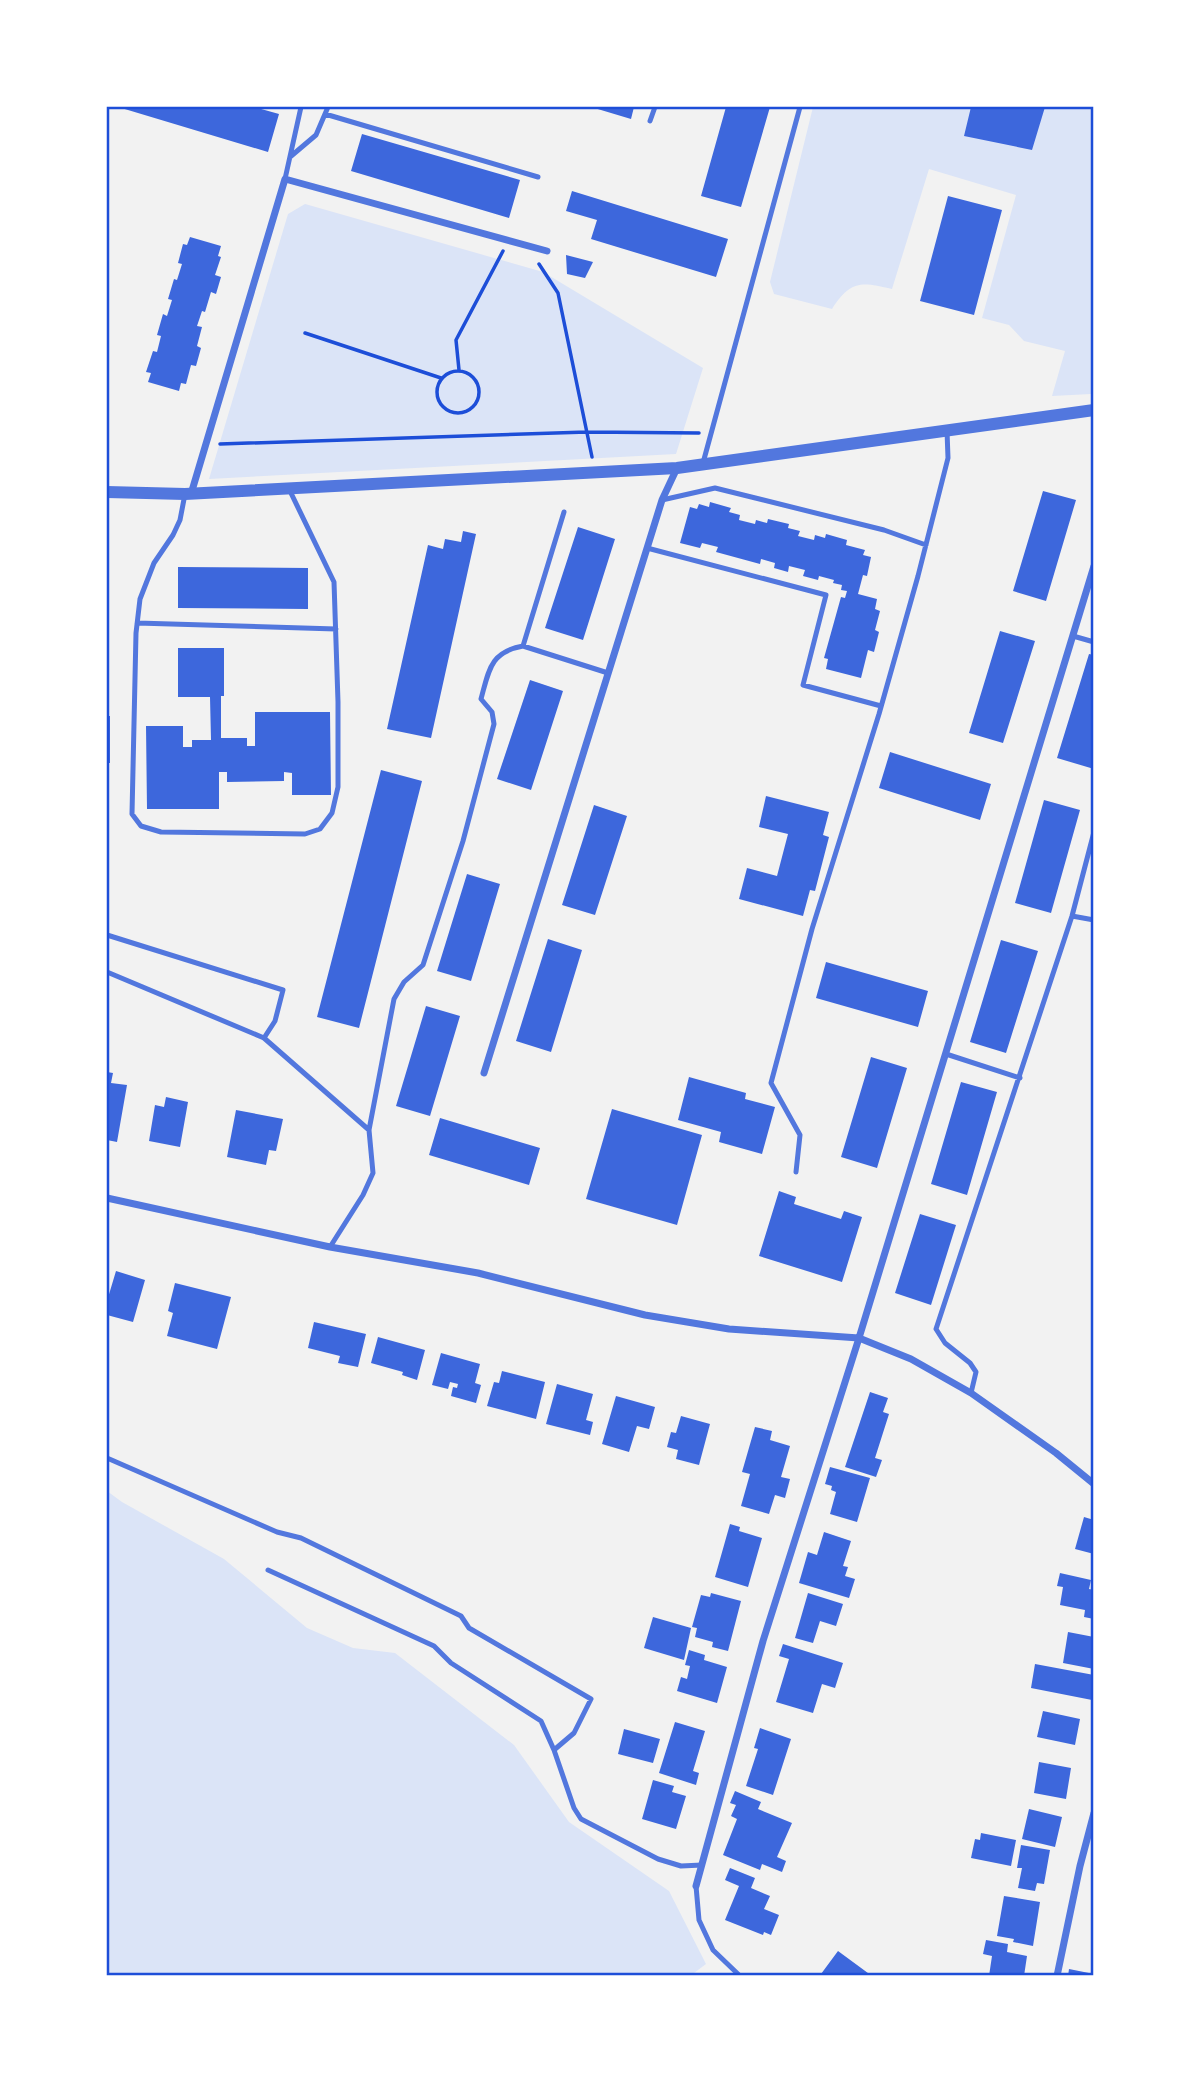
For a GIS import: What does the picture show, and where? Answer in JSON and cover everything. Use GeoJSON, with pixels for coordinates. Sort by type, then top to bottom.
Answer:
{"type":"FeatureCollection","features":[{"type":"Feature","properties":{"kind":"street"},"geometry":{"type":"LineString","coordinates":[[188,494],[206,444],[285,179],[547,251]]}},
{"type":"Feature","properties":{"kind":"street"},"geometry":{"type":"LineString","coordinates":[[107,492],[188,494],[702,466],[1094,410]]}},
{"type":"Feature","properties":{"kind":"street"},"geometry":{"type":"LineString","coordinates":[[484,1073],[647,548],[663,499],[677,468]]}},
{"type":"Feature","properties":{"kind":"street"},"geometry":{"type":"LineString","coordinates":[[696,1886],[763,1641],[859,1338],[1094,566]]}},
{"type":"Feature","properties":{"kind":"street"},"geometry":{"type":"LineString","coordinates":[[107,1198],[330,1247],[478,1273],[657,1317],[729,1329],[859,1338],[911,1359],[971,1393],[1056,1453],[1094,1484]]}},
{"type":"Feature","properties":{"kind":"street"},"geometry":{"type":"LineString","coordinates":[[1057,1976],[1094,1813]]}},
{"type":"Feature","properties":{"kind":"lane"},"geometry":{"type":"LineString","coordinates":[[285,179],[301,107]]}},
{"type":"Feature","properties":{"kind":"lane"},"geometry":{"type":"LineString","coordinates":[[290,157],[316,135],[328,107]]}},
{"type":"Feature","properties":{"kind":"lane"},"geometry":{"type":"LineString","coordinates":[[650,121],[655,107]]}},
{"type":"Feature","properties":{"kind":"lane"},"geometry":{"type":"LineString","coordinates":[[702,466],[800,107]]}},
{"type":"Feature","properties":{"kind":"lane"},"geometry":{"type":"LineString","coordinates":[[325,114],[538,177]]}},
{"type":"Feature","properties":{"kind":"lane"},"geometry":{"type":"LineString","coordinates":[[796,1172],[800,1135],[771,1083],[812,929],[881,706],[926,545],[948,458],[947,431]]}},
{"type":"Feature","properties":{"kind":"lane"},"geometry":{"type":"LineString","coordinates":[[663,499],[715,488],[884,530],[926,545]]}},
{"type":"Feature","properties":{"kind":"lane"},"geometry":{"type":"LineString","coordinates":[[188,494],[180,520],[154,563],[140,599],[137,623],[132,814],[141,825],[161,832],[305,834],[320,829],[332,813],[338,786],[334,582],[290,489]]}},
{"type":"Feature","properties":{"kind":"lane"},"geometry":{"type":"LineString","coordinates":[[523,646],[564,512]]}},
{"type":"Feature","properties":{"kind":"lane"},"geometry":{"type":"LineString","coordinates":[[647,548],[825,595],[803,685],[881,706]]}},
{"type":"Feature","properties":{"kind":"lane"},"geometry":{"type":"LineString","coordinates":[[137,623],[336,629]]}},
{"type":"Feature","properties":{"kind":"lane"},"geometry":{"type":"LineString","coordinates":[[1073,636],[1094,642]]}},
{"type":"Feature","properties":{"kind":"lane"},"geometry":{"type":"LineString","coordinates":[[330,1247],[363,1195],[373,1173],[369,1130],[394,999],[404,982],[423,965],[463,841],[494,724],[492,712],[481,699],[491,663],[508,649],[523,646],[608,673]]}},
{"type":"Feature","properties":{"kind":"lane"},"geometry":{"type":"LineString","coordinates":[[971,1393],[976,1372],[970,1363],[945,1343],[936,1329],[1072,916],[1094,832]]}},
{"type":"Feature","properties":{"kind":"lane"},"geometry":{"type":"LineString","coordinates":[[1072,916],[1094,920]]}},
{"type":"Feature","properties":{"kind":"lane"},"geometry":{"type":"LineString","coordinates":[[107,935],[283,990],[275,1021],[264,1038]]}},
{"type":"Feature","properties":{"kind":"lane"},"geometry":{"type":"LineString","coordinates":[[107,972],[264,1038],[369,1130]]}},
{"type":"Feature","properties":{"kind":"lane"},"geometry":{"type":"LineString","coordinates":[[946,1054],[1020,1078]]}},
{"type":"Feature","properties":{"kind":"lane"},"geometry":{"type":"LineString","coordinates":[[107,1458],[277,1532],[301,1538],[461,1616],[468,1628],[591,1699],[574,1733],[554,1750]]}},
{"type":"Feature","properties":{"kind":"lane"},"geometry":{"type":"LineString","coordinates":[[268,1570],[434,1646],[451,1663],[541,1721],[574,1808],[581,1819],[659,1859],[681,1866],[702,1865]]}},
{"type":"Feature","properties":{"kind":"lane"},"geometry":{"type":"LineString","coordinates":[[696,1886],[699,1920],[713,1950],[740,1976]]}},
{"type":"Feature","properties":{"kind":"path"},"geometry":{"type":"LineString","coordinates":[[459,370],[456,340],[509,240]]}},
{"type":"Feature","properties":{"kind":"path"},"geometry":{"type":"LineString","coordinates":[[526,245],[558,293],[595,473]]}},
{"type":"Feature","properties":{"kind":"path"},"geometry":{"type":"LineString","coordinates":[[304,333],[441,378]]}},
{"type":"Feature","properties":{"kind":"path"},"geometry":{"type":"LineString","coordinates":[[459,370],[471,375],[479,388],[477,402],[466,412],[451,412],[440,404],[436,391],[441,378],[459,370]]}},
{"type":"Feature","properties":{"kind":"path"},"geometry":{"type":"LineString","coordinates":[[206,444],[587,432],[712,433]]}},
{"type":"Feature","properties":{"kind":"shaded area"},"geometry":{"type":"Polygon","coordinates":[[[813,107],[1094,107],[1094,381],[1091,394],[1052,396],[1065,351],[1024,341],[1009,325],[982,318],[1016,195],[929,169],[892,289],[872,285],[851,288],[832,309],[774,294],[770,282],[813,107]]]}},
{"type":"Feature","properties":{"kind":"shaded area"},"geometry":{"type":"Polygon","coordinates":[[[305,204],[543,272],[703,368],[676,454],[209,479],[288,214],[305,204]]]}},
{"type":"Feature","properties":{"kind":"shaded area"},"geometry":{"type":"Polygon","coordinates":[[[107,1491],[224,1559],[307,1628],[353,1648],[395,1653],[514,1745],[569,1822],[669,1891],[706,1964],[690,1976],[107,1976],[107,1491]]]}},
{"type":"Feature","properties":{"kind":"building"},"geometry":{"type":"Polygon","coordinates":[[[118,107],[254,107],[279,114],[268,152],[118,107]]]}},
{"type":"Feature","properties":{"kind":"building"},"geometry":{"type":"Polygon","coordinates":[[[591,107],[634,107],[631,119],[591,107]]]}},
{"type":"Feature","properties":{"kind":"building"},"geometry":{"type":"Polygon","coordinates":[[[726,107],[770,107],[741,207],[701,196],[726,107]]]}},
{"type":"Feature","properties":{"kind":"building"},"geometry":{"type":"Polygon","coordinates":[[[971,107],[1045,107],[1032,150],[964,136],[971,107]]]}},
{"type":"Feature","properties":{"kind":"building"},"geometry":{"type":"Polygon","coordinates":[[[362,134],[520,180],[509,218],[351,171],[362,134]]]}},
{"type":"Feature","properties":{"kind":"building"},"geometry":{"type":"Polygon","coordinates":[[[572,191],[728,239],[716,277],[591,239],[597,220],[566,211],[572,191]]]}},
{"type":"Feature","properties":{"kind":"building"},"geometry":{"type":"Polygon","coordinates":[[[948,196],[1002,210],[974,315],[920,301],[948,196]]]}},
{"type":"Feature","properties":{"kind":"building"},"geometry":{"type":"Polygon","coordinates":[[[190,237],[221,246],[218,256],[221,257],[215,275],[221,277],[216,294],[211,292],[197,326],[202,327],[197,346],[201,348],[196,366],[191,365],[186,384],[181,383],[179,391],[148,382],[151,373],[146,372],[153,351],[157,352],[161,336],[157,335],[163,314],[167,316],[172,300],[168,299],[182,264],[178,263],[183,244],[187,245],[190,237]]]}},
{"type":"Feature","properties":{"kind":"building"},"geometry":{"type":"Polygon","coordinates":[[[566,255],[593,262],[585,278],[567,274],[566,255]]]}},
{"type":"Feature","properties":{"kind":"building"},"geometry":{"type":"Polygon","coordinates":[[[1043,491],[1076,500],[1046,601],[1013,591],[1043,491]]]}},
{"type":"Feature","properties":{"kind":"building"},"geometry":{"type":"Polygon","coordinates":[[[710,502],[731,508],[729,512],[740,515],[739,520],[755,524],[756,520],[767,523],[768,519],[789,524],[788,528],[800,531],[798,536],[814,540],[815,535],[825,538],[826,534],[847,540],[846,545],[865,550],[863,555],[871,557],[867,576],[863,575],[858,594],[877,599],[875,609],[880,611],[875,630],[879,632],[874,652],[868,650],[861,678],[826,669],[828,659],[824,658],[841,597],[845,598],[847,591],[841,590],[842,585],[819,576],[818,580],[803,576],[805,570],[789,566],[788,572],[774,568],[775,563],[761,559],[760,564],[716,552],[718,547],[702,543],[700,548],[680,543],[690,507],[697,509],[699,504],[709,507],[710,502]]]}},
{"type":"Feature","properties":{"kind":"building"},"geometry":{"type":"Polygon","coordinates":[[[578,527],[615,539],[583,640],[545,628],[578,527]]]}},
{"type":"Feature","properties":{"kind":"building"},"geometry":{"type":"Polygon","coordinates":[[[463,531],[476,534],[431,738],[387,729],[428,545],[443,549],[445,539],[461,542],[463,531]]]}},
{"type":"Feature","properties":{"kind":"building"},"geometry":{"type":"Polygon","coordinates":[[[178,567],[308,568],[308,609],[178,608],[178,567]]]}},
{"type":"Feature","properties":{"kind":"building"},"geometry":{"type":"Polygon","coordinates":[[[1000,631],[1035,641],[1003,743],[969,733],[1000,631]]]}},
{"type":"Feature","properties":{"kind":"building"},"geometry":{"type":"Polygon","coordinates":[[[178,648],[224,648],[221,738],[247,738],[247,746],[255,746],[255,712],[330,712],[331,795],[292,795],[292,773],[284,772],[284,781],[227,782],[227,772],[219,772],[219,809],[147,809],[146,726],[183,726],[183,747],[192,747],[192,740],[211,740],[210,697],[178,697],[178,648]]]}},
{"type":"Feature","properties":{"kind":"building"},"geometry":{"type":"Polygon","coordinates":[[[1089,654],[1094,655],[1094,769],[1057,758],[1089,654]]]}},
{"type":"Feature","properties":{"kind":"building"},"geometry":{"type":"Polygon","coordinates":[[[530,680],[563,691],[531,790],[497,779],[530,680]]]}},
{"type":"Feature","properties":{"kind":"building"},"geometry":{"type":"Polygon","coordinates":[[[107,716],[110,716],[110,763],[107,763],[107,716]]]}},
{"type":"Feature","properties":{"kind":"building"},"geometry":{"type":"Polygon","coordinates":[[[890,752],[991,784],[980,820],[879,788],[890,752]]]}},
{"type":"Feature","properties":{"kind":"building"},"geometry":{"type":"Polygon","coordinates":[[[381,770],[422,781],[359,1028],[317,1017],[381,770]]]}},
{"type":"Feature","properties":{"kind":"building"},"geometry":{"type":"Polygon","coordinates":[[[766,796],[829,812],[823,835],[829,837],[815,891],[810,890],[803,916],[739,899],[747,868],[777,876],[788,834],[759,827],[766,796]]]}},
{"type":"Feature","properties":{"kind":"building"},"geometry":{"type":"Polygon","coordinates":[[[1044,800],[1080,810],[1051,913],[1015,903],[1044,800]]]}},
{"type":"Feature","properties":{"kind":"building"},"geometry":{"type":"Polygon","coordinates":[[[594,805],[627,816],[595,915],[562,905],[594,805]]]}},
{"type":"Feature","properties":{"kind":"building"},"geometry":{"type":"Polygon","coordinates":[[[467,874],[500,884],[471,981],[437,971],[467,874]]]}},
{"type":"Feature","properties":{"kind":"building"},"geometry":{"type":"Polygon","coordinates":[[[548,939],[582,950],[551,1052],[516,1041],[548,939]]]}},
{"type":"Feature","properties":{"kind":"building"},"geometry":{"type":"Polygon","coordinates":[[[1001,940],[1038,951],[1006,1053],[970,1042],[1001,940]]]}},
{"type":"Feature","properties":{"kind":"building"},"geometry":{"type":"Polygon","coordinates":[[[826,962],[928,991],[918,1027],[816,998],[826,962]]]}},
{"type":"Feature","properties":{"kind":"building"},"geometry":{"type":"Polygon","coordinates":[[[426,1006],[460,1016],[430,1116],[396,1106],[426,1006]]]}},
{"type":"Feature","properties":{"kind":"building"},"geometry":{"type":"Polygon","coordinates":[[[871,1057],[907,1068],[877,1168],[841,1157],[871,1057]]]}},
{"type":"Feature","properties":{"kind":"building"},"geometry":{"type":"Polygon","coordinates":[[[107,1072],[113,1073],[111,1083],[127,1085],[117,1142],[107,1140],[107,1072]]]}},
{"type":"Feature","properties":{"kind":"building"},"geometry":{"type":"Polygon","coordinates":[[[689,1077],[746,1093],[745,1099],[775,1107],[762,1154],[719,1142],[721,1132],[678,1120],[689,1077]]]}},
{"type":"Feature","properties":{"kind":"building"},"geometry":{"type":"Polygon","coordinates":[[[961,1082],[997,1092],[967,1195],[931,1184],[961,1082]]]}},
{"type":"Feature","properties":{"kind":"building"},"geometry":{"type":"Polygon","coordinates":[[[166,1097],[188,1102],[180,1147],[149,1141],[155,1105],[164,1107],[166,1097]]]}},
{"type":"Feature","properties":{"kind":"building"},"geometry":{"type":"Polygon","coordinates":[[[612,1109],[702,1135],[677,1225],[586,1199],[612,1109]]]}},
{"type":"Feature","properties":{"kind":"building"},"geometry":{"type":"Polygon","coordinates":[[[236,1110],[283,1119],[276,1151],[269,1150],[266,1165],[227,1157],[236,1110]]]}},
{"type":"Feature","properties":{"kind":"building"},"geometry":{"type":"Polygon","coordinates":[[[440,1118],[540,1148],[529,1185],[429,1155],[440,1118]]]}},
{"type":"Feature","properties":{"kind":"building"},"geometry":{"type":"Polygon","coordinates":[[[779,1191],[796,1197],[794,1204],[841,1219],[844,1211],[862,1217],[842,1282],[759,1256],[779,1191]]]}},
{"type":"Feature","properties":{"kind":"building"},"geometry":{"type":"Polygon","coordinates":[[[920,1214],[956,1225],[931,1305],[895,1293],[920,1214]]]}},
{"type":"Feature","properties":{"kind":"building"},"geometry":{"type":"Polygon","coordinates":[[[116,1271],[145,1280],[133,1322],[107,1315],[107,1301],[116,1271]]]}},
{"type":"Feature","properties":{"kind":"building"},"geometry":{"type":"Polygon","coordinates":[[[175,1283],[231,1297],[217,1349],[167,1336],[173,1313],[168,1311],[175,1283]]]}},
{"type":"Feature","properties":{"kind":"building"},"geometry":{"type":"Polygon","coordinates":[[[314,1322],[366,1334],[358,1367],[338,1363],[340,1356],[308,1348],[314,1322]]]}},
{"type":"Feature","properties":{"kind":"building"},"geometry":{"type":"Polygon","coordinates":[[[378,1337],[425,1350],[417,1380],[402,1375],[403,1372],[371,1363],[378,1337]]]}},
{"type":"Feature","properties":{"kind":"building"},"geometry":{"type":"Polygon","coordinates":[[[441,1353],[480,1364],[475,1383],[481,1385],[476,1403],[451,1396],[453,1387],[457,1388],[458,1384],[450,1382],[448,1389],[432,1385],[441,1353]]]}},
{"type":"Feature","properties":{"kind":"building"},"geometry":{"type":"Polygon","coordinates":[[[502,1371],[545,1382],[536,1419],[487,1406],[494,1382],[499,1383],[502,1371]]]}},
{"type":"Feature","properties":{"kind":"building"},"geometry":{"type":"Polygon","coordinates":[[[557,1384],[593,1394],[586,1420],[593,1422],[590,1435],[546,1424],[557,1384]]]}},
{"type":"Feature","properties":{"kind":"building"},"geometry":{"type":"Polygon","coordinates":[[[870,1392],[888,1398],[883,1412],[889,1414],[875,1458],[882,1460],[876,1477],[845,1467],[870,1392]]]}},
{"type":"Feature","properties":{"kind":"building"},"geometry":{"type":"Polygon","coordinates":[[[616,1396],[655,1407],[649,1429],[637,1426],[629,1452],[602,1444],[616,1396]]]}},
{"type":"Feature","properties":{"kind":"building"},"geometry":{"type":"Polygon","coordinates":[[[681,1416],[710,1424],[699,1465],[676,1459],[678,1450],[667,1447],[671,1432],[676,1433],[681,1416]]]}},
{"type":"Feature","properties":{"kind":"building"},"geometry":{"type":"Polygon","coordinates":[[[755,1427],[772,1431],[770,1440],[790,1446],[781,1477],[790,1479],[785,1498],[775,1495],[769,1514],[741,1506],[750,1474],[742,1472],[755,1427]]]}},
{"type":"Feature","properties":{"kind":"building"},"geometry":{"type":"Polygon","coordinates":[[[830,1467],[870,1478],[857,1522],[830,1514],[836,1492],[831,1490],[832,1486],[825,1484],[830,1467]]]}},
{"type":"Feature","properties":{"kind":"building"},"geometry":{"type":"Polygon","coordinates":[[[1084,1517],[1094,1520],[1094,1554],[1075,1549],[1084,1517]]]}},
{"type":"Feature","properties":{"kind":"building"},"geometry":{"type":"Polygon","coordinates":[[[730,1524],[740,1527],[739,1531],[762,1538],[748,1587],[715,1577],[730,1524]]]}},
{"type":"Feature","properties":{"kind":"building"},"geometry":{"type":"Polygon","coordinates":[[[824,1532],[851,1541],[843,1566],[848,1567],[845,1576],[855,1579],[849,1598],[799,1583],[808,1552],[817,1555],[824,1532]]]}},
{"type":"Feature","properties":{"kind":"building"},"geometry":{"type":"Polygon","coordinates":[[[1060,1573],[1091,1580],[1089,1589],[1094,1590],[1094,1619],[1084,1617],[1085,1610],[1060,1605],[1063,1587],[1057,1586],[1060,1573]]]}},
{"type":"Feature","properties":{"kind":"building"},"geometry":{"type":"Polygon","coordinates":[[[711,1593],[741,1601],[728,1651],[712,1647],[713,1642],[695,1637],[697,1628],[692,1627],[701,1595],[710,1597],[711,1593]]]}},
{"type":"Feature","properties":{"kind":"building"},"geometry":{"type":"Polygon","coordinates":[[[808,1593],[843,1604],[836,1626],[820,1621],[813,1643],[795,1638],[808,1593]]]}},
{"type":"Feature","properties":{"kind":"building"},"geometry":{"type":"Polygon","coordinates":[[[653,1617],[691,1628],[684,1660],[644,1648],[653,1617]]]}},
{"type":"Feature","properties":{"kind":"building"},"geometry":{"type":"Polygon","coordinates":[[[1068,1632],[1094,1637],[1094,1669],[1063,1663],[1068,1632]]]}},
{"type":"Feature","properties":{"kind":"building"},"geometry":{"type":"Polygon","coordinates":[[[783,1644],[843,1663],[835,1688],[822,1684],[813,1713],[776,1702],[789,1659],[779,1656],[783,1644]]]}},
{"type":"Feature","properties":{"kind":"building"},"geometry":{"type":"Polygon","coordinates":[[[689,1650],[705,1655],[704,1660],[727,1667],[717,1703],[677,1691],[681,1677],[687,1679],[690,1666],[685,1665],[689,1650]]]}},
{"type":"Feature","properties":{"kind":"building"},"geometry":{"type":"Polygon","coordinates":[[[1035,1664],[1094,1675],[1092,1700],[1031,1688],[1035,1664]]]}},
{"type":"Feature","properties":{"kind":"building"},"geometry":{"type":"Polygon","coordinates":[[[1043,1711],[1080,1719],[1075,1745],[1037,1737],[1043,1711]]]}},
{"type":"Feature","properties":{"kind":"building"},"geometry":{"type":"Polygon","coordinates":[[[675,1722],[705,1731],[693,1771],[699,1773],[696,1785],[659,1773],[675,1722]]]}},
{"type":"Feature","properties":{"kind":"building"},"geometry":{"type":"Polygon","coordinates":[[[760,1728],[791,1739],[773,1795],[746,1786],[758,1749],[754,1748],[760,1728]]]}},
{"type":"Feature","properties":{"kind":"building"},"geometry":{"type":"Polygon","coordinates":[[[624,1729],[660,1739],[653,1763],[618,1754],[624,1729]]]}},
{"type":"Feature","properties":{"kind":"building"},"geometry":{"type":"Polygon","coordinates":[[[1039,1762],[1071,1768],[1066,1799],[1034,1793],[1039,1762]]]}},
{"type":"Feature","properties":{"kind":"building"},"geometry":{"type":"Polygon","coordinates":[[[653,1780],[674,1786],[672,1792],[686,1796],[676,1829],[642,1819],[653,1780]]]}},
{"type":"Feature","properties":{"kind":"building"},"geometry":{"type":"Polygon","coordinates":[[[735,1791],[761,1802],[758,1809],[792,1823],[777,1857],[786,1861],[782,1872],[762,1864],[760,1870],[723,1855],[737,1819],[731,1816],[736,1805],[730,1803],[735,1791]]]}},
{"type":"Feature","properties":{"kind":"building"},"geometry":{"type":"Polygon","coordinates":[[[1029,1809],[1062,1817],[1055,1847],[1022,1839],[1029,1809]]]}},
{"type":"Feature","properties":{"kind":"building"},"geometry":{"type":"Polygon","coordinates":[[[981,1833],[1016,1840],[1011,1866],[971,1858],[975,1839],[980,1840],[981,1833]]]}},
{"type":"Feature","properties":{"kind":"building"},"geometry":{"type":"Polygon","coordinates":[[[1021,1845],[1050,1850],[1044,1884],[1037,1883],[1035,1891],[1018,1888],[1022,1868],[1017,1868],[1021,1845]]]}},
{"type":"Feature","properties":{"kind":"building"},"geometry":{"type":"Polygon","coordinates":[[[730,1868],[755,1878],[751,1888],[770,1896],[764,1909],[779,1915],[771,1935],[764,1932],[763,1935],[725,1920],[739,1886],[725,1880],[730,1868]]]}},
{"type":"Feature","properties":{"kind":"building"},"geometry":{"type":"Polygon","coordinates":[[[1004,1896],[1040,1902],[1033,1946],[997,1936],[1004,1896]]]}},
{"type":"Feature","properties":{"kind":"building"},"geometry":{"type":"Polygon","coordinates":[[[986,1940],[1008,1944],[1007,1952],[1027,1956],[1024,1976],[989,1976],[992,1956],[983,1954],[986,1940]]]}},
{"type":"Feature","properties":{"kind":"building"},"geometry":{"type":"Polygon","coordinates":[[[838,1951],[872,1976],[821,1974],[838,1951]]]}},
{"type":"Feature","properties":{"kind":"building"},"geometry":{"type":"Polygon","coordinates":[[[1069,1969],[1094,1974],[1094,1976],[1068,1976],[1069,1969]]]}}]}
